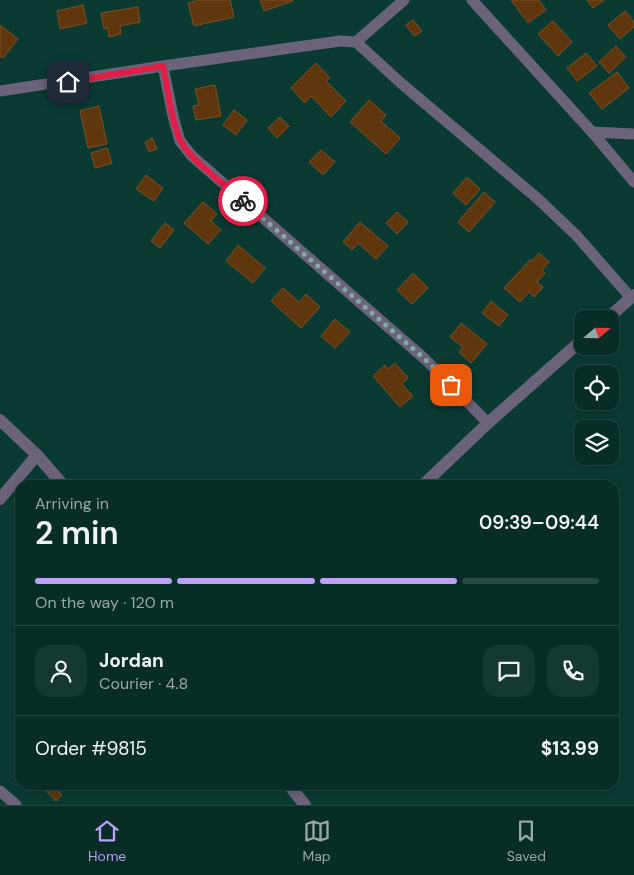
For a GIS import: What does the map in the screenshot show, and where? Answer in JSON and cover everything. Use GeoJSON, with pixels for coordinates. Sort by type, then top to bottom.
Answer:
{"type":"FeatureCollection","features":[{"type":"Feature","properties":{"kind":"street"},"geometry":{"type":"LineString","coordinates":[[356,42],[404,0]]}},
{"type":"Feature","properties":{"kind":"street"},"geometry":{"type":"LineString","coordinates":[[472,0],[592,132],[634,182]]}},
{"type":"Feature","properties":{"kind":"street"},"geometry":{"type":"LineString","coordinates":[[0,92],[163,66],[340,41],[356,42],[402,84],[538,198],[577,236],[633,296],[617,310]]}},
{"type":"Feature","properties":{"kind":"street"},"geometry":{"type":"LineString","coordinates":[[163,66],[180,142],[192,156],[426,360],[488,423]]}},
{"type":"Feature","properties":{"kind":"street"},"geometry":{"type":"LineString","coordinates":[[592,132],[634,134]]}},
{"type":"Feature","properties":{"kind":"street"},"geometry":{"type":"LineString","coordinates":[[428,480],[488,423],[574,347]]}},
{"type":"Feature","properties":{"kind":"street"},"geometry":{"type":"LineString","coordinates":[[0,420],[37,455],[59,480]]}},
{"type":"Feature","properties":{"kind":"street"},"geometry":{"type":"LineString","coordinates":[[16,480],[37,455]]}},
{"type":"Feature","properties":{"kind":"street"},"geometry":{"type":"LineString","coordinates":[[0,499],[15,481]]}},
{"type":"Feature","properties":{"kind":"street"},"geometry":{"type":"LineString","coordinates":[[293,790],[305,805]]}},
{"type":"Feature","properties":{"kind":"street"},"geometry":{"type":"LineString","coordinates":[[0,791],[16,805]]}},
{"type":"Feature","properties":{"kind":"building"},"geometry":{"type":"Polygon","coordinates":[[[199,0],[230,0],[234,17],[194,26],[188,3],[199,0]]]}},
{"type":"Feature","properties":{"kind":"building"},"geometry":{"type":"Polygon","coordinates":[[[260,0],[293,0],[293,1],[264,11],[260,0]]]}},
{"type":"Feature","properties":{"kind":"building"},"geometry":{"type":"Polygon","coordinates":[[[511,0],[539,0],[546,10],[528,23],[511,0]]]}},
{"type":"Feature","properties":{"kind":"building"},"geometry":{"type":"Polygon","coordinates":[[[587,0],[604,0],[593,8],[587,0]]]}},
{"type":"Feature","properties":{"kind":"building"},"geometry":{"type":"Polygon","coordinates":[[[83,5],[87,23],[60,29],[57,11],[83,5]]]}},
{"type":"Feature","properties":{"kind":"building"},"geometry":{"type":"Polygon","coordinates":[[[138,7],[140,22],[120,26],[121,34],[109,37],[108,28],[104,29],[101,13],[138,7]]]}},
{"type":"Feature","properties":{"kind":"building"},"geometry":{"type":"Polygon","coordinates":[[[625,11],[634,22],[634,27],[620,39],[608,25],[625,11]]]}},
{"type":"Feature","properties":{"kind":"building"},"geometry":{"type":"Polygon","coordinates":[[[413,20],[422,31],[414,36],[406,25],[413,20]]]}},
{"type":"Feature","properties":{"kind":"building"},"geometry":{"type":"Polygon","coordinates":[[[553,21],[572,42],[558,56],[538,34],[553,21]]]}},
{"type":"Feature","properties":{"kind":"building"},"geometry":{"type":"Polygon","coordinates":[[[0,25],[18,39],[3,58],[0,56],[0,25]]]}},
{"type":"Feature","properties":{"kind":"building"},"geometry":{"type":"Polygon","coordinates":[[[616,46],[626,57],[609,73],[599,62],[616,46]]]}},
{"type":"Feature","properties":{"kind":"building"},"geometry":{"type":"Polygon","coordinates":[[[586,53],[597,66],[577,81],[567,68],[586,53]]]}},
{"type":"Feature","properties":{"kind":"building"},"geometry":{"type":"Polygon","coordinates":[[[316,63],[330,78],[326,81],[346,101],[331,117],[311,96],[305,103],[291,88],[316,63]]]}},
{"type":"Feature","properties":{"kind":"building"},"geometry":{"type":"Polygon","coordinates":[[[617,72],[629,88],[602,109],[589,93],[617,72]]]}},
{"type":"Feature","properties":{"kind":"building"},"geometry":{"type":"Polygon","coordinates":[[[215,85],[221,116],[196,120],[193,106],[199,105],[195,89],[215,85]]]}},
{"type":"Feature","properties":{"kind":"building"},"geometry":{"type":"Polygon","coordinates":[[[369,100],[386,115],[381,121],[400,138],[386,154],[350,122],[369,100]]]}},
{"type":"Feature","properties":{"kind":"building"},"geometry":{"type":"Polygon","coordinates":[[[99,106],[107,144],[88,148],[80,111],[99,106]]]}},
{"type":"Feature","properties":{"kind":"building"},"geometry":{"type":"Polygon","coordinates":[[[234,110],[247,120],[236,135],[223,125],[234,110]]]}},
{"type":"Feature","properties":{"kind":"building"},"geometry":{"type":"Polygon","coordinates":[[[280,117],[289,126],[277,138],[268,128],[280,117]]]}},
{"type":"Feature","properties":{"kind":"building"},"geometry":{"type":"Polygon","coordinates":[[[152,138],[157,149],[149,152],[145,142],[152,138]]]}},
{"type":"Feature","properties":{"kind":"building"},"geometry":{"type":"Polygon","coordinates":[[[107,148],[112,163],[95,168],[91,153],[107,148]]]}},
{"type":"Feature","properties":{"kind":"building"},"geometry":{"type":"Polygon","coordinates":[[[321,150],[335,162],[323,175],[309,162],[321,150]]]}},
{"type":"Feature","properties":{"kind":"building"},"geometry":{"type":"Polygon","coordinates":[[[146,175],[163,188],[154,201],[136,189],[146,175]]]}},
{"type":"Feature","properties":{"kind":"building"},"geometry":{"type":"Polygon","coordinates":[[[467,177],[480,189],[466,205],[453,193],[467,177]]]}},
{"type":"Feature","properties":{"kind":"building"},"geometry":{"type":"Polygon","coordinates":[[[484,192],[495,202],[469,232],[458,222],[484,192]]]}},
{"type":"Feature","properties":{"kind":"building"},"geometry":{"type":"Polygon","coordinates":[[[203,202],[217,214],[211,221],[221,230],[208,244],[184,223],[203,202]]]}},
{"type":"Feature","properties":{"kind":"building"},"geometry":{"type":"Polygon","coordinates":[[[397,212],[408,222],[397,234],[386,223],[397,212]]]}},
{"type":"Feature","properties":{"kind":"building"},"geometry":{"type":"Polygon","coordinates":[[[360,222],[388,246],[376,259],[358,243],[352,250],[343,242],[360,222]]]}},
{"type":"Feature","properties":{"kind":"building"},"geometry":{"type":"Polygon","coordinates":[[[165,223],[174,230],[160,248],[151,241],[165,223]]]}},
{"type":"Feature","properties":{"kind":"building"},"geometry":{"type":"Polygon","coordinates":[[[238,245],[265,268],[253,283],[226,261],[238,245]]]}},
{"type":"Feature","properties":{"kind":"building"},"geometry":{"type":"Polygon","coordinates":[[[539,253],[549,262],[542,270],[545,273],[537,282],[543,287],[534,297],[529,292],[520,302],[504,288],[539,253]]]}},
{"type":"Feature","properties":{"kind":"building"},"geometry":{"type":"Polygon","coordinates":[[[413,273],[428,288],[412,304],[397,290],[413,273]]]}},
{"type":"Feature","properties":{"kind":"building"},"geometry":{"type":"Polygon","coordinates":[[[283,288],[299,302],[306,294],[320,307],[301,328],[271,301],[283,288]]]}},
{"type":"Feature","properties":{"kind":"building"},"geometry":{"type":"Polygon","coordinates":[[[491,301],[508,315],[499,326],[482,313],[491,301]]]}},
{"type":"Feature","properties":{"kind":"building"},"geometry":{"type":"Polygon","coordinates":[[[335,319],[350,332],[335,348],[321,336],[335,319]]]}},
{"type":"Feature","properties":{"kind":"building"},"geometry":{"type":"Polygon","coordinates":[[[461,323],[487,344],[471,363],[459,352],[463,347],[450,337],[461,323]]]}},
{"type":"Feature","properties":{"kind":"building"},"geometry":{"type":"Polygon","coordinates":[[[395,363],[408,378],[402,384],[413,396],[400,407],[373,376],[385,365],[388,369],[395,363]]]}},
{"type":"Feature","properties":{"kind":"building"},"geometry":{"type":"Polygon","coordinates":[[[57,790],[62,795],[56,801],[46,791],[57,790]]]}},
{"type":"Feature","properties":{"kind":"way so far"},"geometry":{"type":"LineString","coordinates":[[243,201],[426,360],[451,385]]}},
{"type":"Feature","properties":{"kind":"route"},"geometry":{"type":"LineString","coordinates":[[68,82],[163,66],[180,142],[192,156],[243,201]]}}]}
